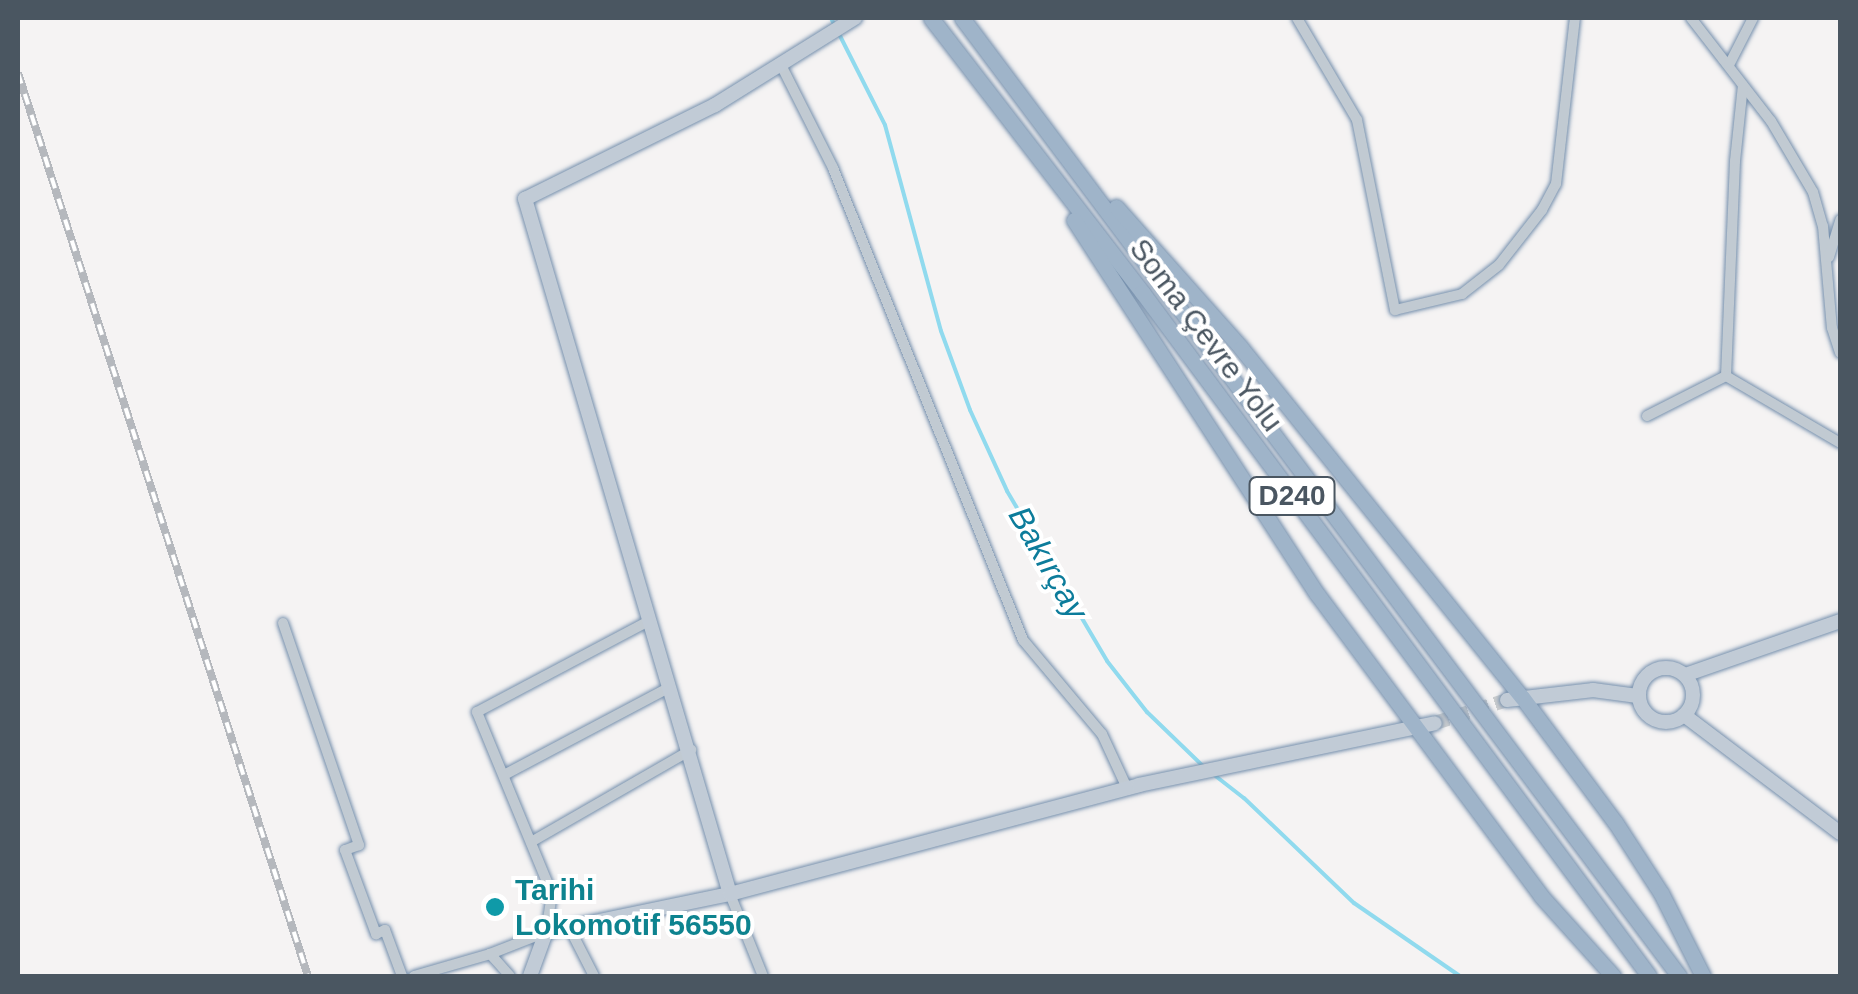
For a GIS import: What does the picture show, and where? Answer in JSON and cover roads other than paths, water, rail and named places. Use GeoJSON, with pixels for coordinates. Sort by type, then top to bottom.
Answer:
{"type":"FeatureCollection","features":[{"type":"Feature","properties":{"kind":"highway","name":"Soma Çevre Yolu"},"geometry":{"type":"LineString","coordinates":[[931,18],[1142,292],[1650,976]]}},
{"type":"Feature","properties":{"kind":"highway","name":"Soma Çevre Yolu"},"geometry":{"type":"LineString","coordinates":[[962,18],[1679,976]]}},
{"type":"Feature","properties":{"kind":"highway"},"geometry":{"type":"LineString","coordinates":[[1038,119],[1241,348],[1624,836],[1661,893],[1703,976]]}},
{"type":"Feature","properties":{"kind":"highway"},"geometry":{"type":"LineString","coordinates":[[1020,137],[1317,594],[1540,896],[1613,976]]}},
{"type":"Feature","properties":{"kind":"main road"},"geometry":{"type":"LineString","coordinates":[[730,894],[524,199],[716,106],[855,18]]}},
{"type":"Feature","properties":{"kind":"main road"},"geometry":{"type":"LineString","coordinates":[[1684,674],[1693,700],[1684,716],[1659,722],[1644,712],[1638,696],[1642,680],[1654,670],[1670,668],[1684,674],[1840,621]]}},
{"type":"Feature","properties":{"kind":"main road"},"geometry":{"type":"LineString","coordinates":[[1515,698],[1593,690],[1638,696]]}},
{"type":"Feature","properties":{"kind":"main road"},"geometry":{"type":"LineString","coordinates":[[1684,716],[1840,833]]}},
{"type":"Feature","properties":{"kind":"main road"},"geometry":{"type":"LineString","coordinates":[[530,976],[546,932],[730,894],[1133,786],[1435,723]]}},
{"type":"Feature","properties":{"kind":"street"},"geometry":{"type":"LineString","coordinates":[[1297,18],[1358,120],[1395,310],[1462,294],[1499,266],[1542,210],[1556,184],[1575,18]]}},
{"type":"Feature","properties":{"kind":"street"},"geometry":{"type":"LineString","coordinates":[[1691,18],[1771,120],[1813,192],[1828,263],[1832,328],[1840,352]]}},
{"type":"Feature","properties":{"kind":"street"},"geometry":{"type":"LineString","coordinates":[[1729,65],[1753,18]]}},
{"type":"Feature","properties":{"kind":"street"},"geometry":{"type":"LineString","coordinates":[[781,65],[834,168],[1023,640],[1048,676],[1102,734],[1133,786]]}},
{"type":"Feature","properties":{"kind":"street"},"geometry":{"type":"LineString","coordinates":[[1726,376],[1735,161],[1743,84]]}},
{"type":"Feature","properties":{"kind":"street"},"geometry":{"type":"LineString","coordinates":[[1828,263],[1840,220]]}},
{"type":"Feature","properties":{"kind":"street"},"geometry":{"type":"LineString","coordinates":[[1647,416],[1726,376]]}},
{"type":"Feature","properties":{"kind":"street"},"geometry":{"type":"LineString","coordinates":[[1726,376],[1840,444]]}},
{"type":"Feature","properties":{"kind":"street"},"geometry":{"type":"LineString","coordinates":[[414,976],[490,954],[546,932],[552,894],[477,712],[650,620]]}},
{"type":"Feature","properties":{"kind":"street"},"geometry":{"type":"LineString","coordinates":[[284,623],[359,845],[345,850],[376,934],[385,930],[402,976]]}},
{"type":"Feature","properties":{"kind":"street"},"geometry":{"type":"LineString","coordinates":[[504,775],[670,687]]}},
{"type":"Feature","properties":{"kind":"street"},"geometry":{"type":"LineString","coordinates":[[531,842],[690,750]]}},
{"type":"Feature","properties":{"kind":"street"},"geometry":{"type":"LineString","coordinates":[[730,894],[763,976]]}},
{"type":"Feature","properties":{"kind":"street"},"geometry":{"type":"LineString","coordinates":[[570,928],[594,976]]}},
{"type":"Feature","properties":{"kind":"street"},"geometry":{"type":"LineString","coordinates":[[490,954],[510,976]]}},
{"type":"Feature","properties":{"kind":"waterway","name":"Bakırçay"},"geometry":{"type":"LineString","coordinates":[[831,18],[885,125],[941,331],[970,410],[1007,491],[1107,661],[1147,712],[1205,768]]}},
{"type":"Feature","properties":{"kind":"waterway","name":"Bakırçay"},"geometry":{"type":"LineString","coordinates":[[1213,774],[1244,798],[1354,903],[1460,976]]}},
{"type":"Feature","properties":{"kind":"tunnel"},"geometry":{"type":"LineString","coordinates":[[1435,723],[1507,700]]}},
{"type":"Feature","properties":{"kind":"railway"},"geometry":{"type":"LineString","coordinates":[[18,73],[308,976]]}},
{"type":"Feature","properties":{"kind":"place","name":"Tarihi Lokomotif 56550"},"geometry":{"type":"Point","coordinates":[495,907]}}]}
